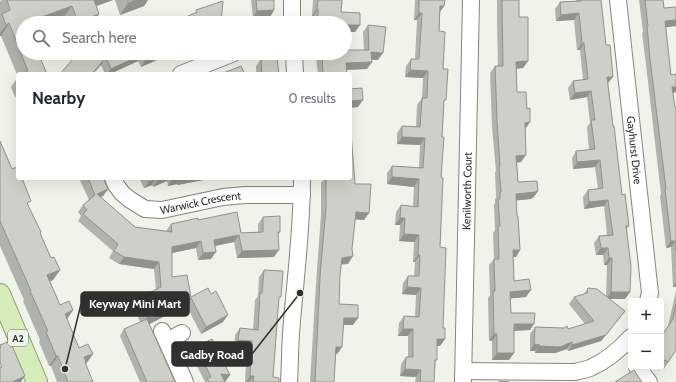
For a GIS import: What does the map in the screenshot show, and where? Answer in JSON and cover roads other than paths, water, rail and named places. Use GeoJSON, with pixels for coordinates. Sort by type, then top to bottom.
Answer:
{"type":"FeatureCollection","features":[{"type":"Feature","properties":{"kind":"main road","name":"A2"},"geometry":{"type":"LineString","coordinates":[[0,294],[37,382]]}},
{"type":"Feature","properties":{"kind":"street"},"geometry":{"type":"LineString","coordinates":[[292,0],[292,16]]}},
{"type":"Feature","properties":{"kind":"street","name":"Kenilworth Court"},"geometry":{"type":"LineString","coordinates":[[464,377],[471,0]]}},
{"type":"Feature","properties":{"kind":"street","name":"Gayhurst Drive"},"geometry":{"type":"LineString","coordinates":[[618,0],[650,293],[649,298]]}},
{"type":"Feature","properties":{"kind":"street"},"geometry":{"type":"LineString","coordinates":[[186,72],[216,60]]}},
{"type":"Feature","properties":{"kind":"street"},"geometry":{"type":"LineString","coordinates":[[294,60],[295,72]]}},
{"type":"Feature","properties":{"kind":"street","name":"Warwick Crescent"},"geometry":{"type":"LineString","coordinates":[[114,180],[122,193],[145,209],[162,210],[223,197],[245,195],[302,195]]}},
{"type":"Feature","properties":{"kind":"street"},"geometry":{"type":"LineString","coordinates":[[289,382],[302,180]]}},
{"type":"Feature","properties":{"kind":"street"},"geometry":{"type":"LineString","coordinates":[[182,333],[164,336],[185,382]]}},
{"type":"Feature","properties":{"kind":"street"},"geometry":{"type":"LineString","coordinates":[[464,377],[574,372],[590,368],[608,357],[628,348]]}},
{"type":"Feature","properties":{"kind":"street"},"geometry":{"type":"LineString","coordinates":[[639,370],[649,382]]}},
{"type":"Feature","properties":{"kind":"place","name":"Gadby Road"},"geometry":{"type":"Point","coordinates":[300,293]}},
{"type":"Feature","properties":{"kind":"place","name":"Keyway Mini Mart"},"geometry":{"type":"Point","coordinates":[65,369]}}]}
